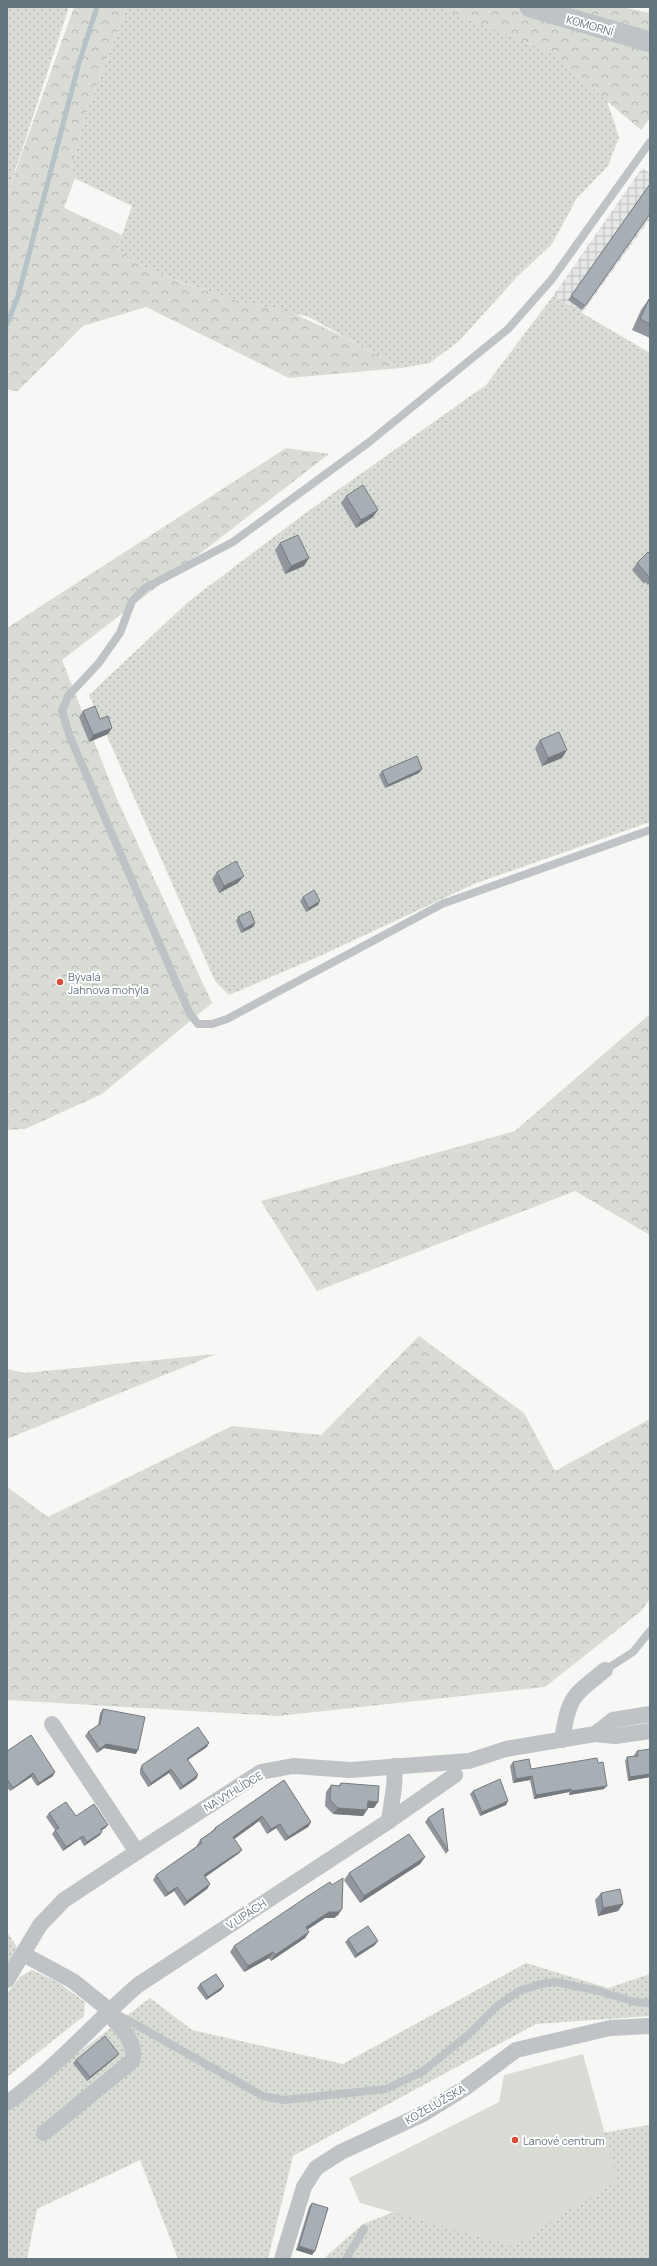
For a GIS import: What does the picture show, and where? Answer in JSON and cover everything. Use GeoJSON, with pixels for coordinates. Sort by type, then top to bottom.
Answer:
{"type":"FeatureCollection","features":[{"type":"Feature","properties":{"kind":"street","name":"KOMORNÍ"},"geometry":{"type":"LineString","coordinates":[[530,7],[650,42]]}},
{"type":"Feature","properties":{"kind":"street"},"geometry":{"type":"LineString","coordinates":[[562,1740],[567,1710],[576,1693],[605,1670]]}},
{"type":"Feature","properties":{"kind":"street","name":"NA VYHLÍDCE"},"geometry":{"type":"LineString","coordinates":[[595,1734],[613,1720],[650,1714]]}},
{"type":"Feature","properties":{"kind":"street"},"geometry":{"type":"LineString","coordinates":[[52,1724],[137,1852]]}},
{"type":"Feature","properties":{"kind":"street","name":"NA VYHLÍDCE"},"geometry":{"type":"LineString","coordinates":[[7,1980],[40,1925],[64,1900],[261,1772],[293,1766],[350,1770],[469,1761],[506,1749],[595,1734],[615,1736],[650,1731]]}},
{"type":"Feature","properties":{"kind":"street"},"geometry":{"type":"LineString","coordinates":[[389,1821],[394,1787],[395,1766]]}},
{"type":"Feature","properties":{"kind":"street","name":"V LIPÁCH"},"geometry":{"type":"LineString","coordinates":[[7,2103],[63,2056],[108,2011],[138,1984],[389,1821],[455,1775]]}},
{"type":"Feature","properties":{"kind":"street"},"geometry":{"type":"LineString","coordinates":[[23,1954],[73,1981],[108,2011],[132,2043],[134,2054],[132,2062],[44,2133]]}},
{"type":"Feature","properties":{"kind":"street","name":"KOŽELUŽSKÁ"},"geometry":{"type":"LineString","coordinates":[[282,2259],[304,2187],[316,2168],[341,2152],[423,2114],[465,2088],[516,2050],[610,2028],[650,2026]]}},
{"type":"Feature","properties":{"kind":"lane"},"geometry":{"type":"LineString","coordinates":[[650,142],[552,279],[508,329],[368,443],[233,542],[145,588],[132,602],[120,633],[98,664],[68,696],[62,711],[70,737],[179,989],[190,1014],[198,1024],[212,1024],[227,1019],[442,904],[650,830]]}},
{"type":"Feature","properties":{"kind":"lane"},"geometry":{"type":"LineString","coordinates":[[605,1670],[633,1652],[650,1631]]}},
{"type":"Feature","properties":{"kind":"lane"},"geometry":{"type":"LineString","coordinates":[[108,2011],[263,2096],[284,2100],[386,2089],[422,2072],[468,2035],[497,2006],[519,1991],[541,1984],[556,1982],[599,1991],[635,2002],[650,2003]]}},
{"type":"Feature","properties":{"kind":"lane"},"geometry":{"type":"LineString","coordinates":[[346,2259],[364,2229]]}},
{"type":"Feature","properties":{"kind":"shaded area"},"geometry":{"type":"Polygon","coordinates":[[[642,168],[650,173],[650,219],[582,313],[553,296],[642,168]]]}},
{"type":"Feature","properties":{"kind":"green space"},"geometry":{"type":"Polygon","coordinates":[[[7,7],[69,7],[7,195],[7,7]]]}},
{"type":"Feature","properties":{"kind":"green space"},"geometry":{"type":"Polygon","coordinates":[[[74,7],[127,7],[85,116],[70,176],[75,178],[64,208],[122,235],[117,250],[143,267],[185,284],[231,299],[293,313],[346,338],[401,368],[289,378],[146,307],[83,326],[18,391],[7,390],[7,195],[74,7]]]}},
{"type":"Feature","properties":{"kind":"green space"},"geometry":{"type":"Polygon","coordinates":[[[127,7],[438,7],[548,51],[607,101],[619,137],[608,166],[577,198],[552,244],[518,276],[460,340],[430,363],[401,368],[309,317],[231,299],[186,284],[143,267],[117,250],[132,206],[70,176],[85,116],[127,7]]]}},
{"type":"Feature","properties":{"kind":"green space"},"geometry":{"type":"Polygon","coordinates":[[[438,7],[622,7],[650,13],[650,118],[641,130],[548,51],[438,7]]]}},
{"type":"Feature","properties":{"kind":"green space"},"geometry":{"type":"Polygon","coordinates":[[[553,296],[650,353],[650,822],[474,884],[320,956],[229,995],[215,981],[89,695],[188,602],[307,512],[486,385],[553,296]]]}},
{"type":"Feature","properties":{"kind":"green space"},"geometry":{"type":"Polygon","coordinates":[[[286,448],[329,454],[62,660],[116,797],[212,1003],[102,1094],[25,1129],[7,1130],[7,628],[286,448]]]}},
{"type":"Feature","properties":{"kind":"green space"},"geometry":{"type":"Polygon","coordinates":[[[650,1014],[650,1235],[575,1191],[317,1291],[261,1201],[515,1131],[650,1014]]]}},
{"type":"Feature","properties":{"kind":"green space"},"geometry":{"type":"Polygon","coordinates":[[[419,1336],[524,1413],[555,1471],[650,1419],[650,1599],[641,1611],[545,1687],[278,1716],[7,1700],[7,1487],[48,1517],[232,1426],[321,1435],[419,1336]]]}},
{"type":"Feature","properties":{"kind":"green space"},"geometry":{"type":"Polygon","coordinates":[[[216,1354],[7,1439],[7,1369],[25,1373],[216,1354]]]}},
{"type":"Feature","properties":{"kind":"green space"},"geometry":{"type":"Polygon","coordinates":[[[7,1932],[17,1947],[7,1967],[7,1932]]]}},
{"type":"Feature","properties":{"kind":"green space"},"geometry":{"type":"Polygon","coordinates":[[[526,1963],[608,1988],[650,1974],[650,2016],[536,2024],[293,2156],[268,2259],[178,2259],[140,2160],[37,2209],[27,2259],[7,2259],[7,2107],[150,1998],[192,2030],[343,2064],[526,1963]]]}},
{"type":"Feature","properties":{"kind":"green space"},"geometry":{"type":"Polygon","coordinates":[[[32,1970],[59,1983],[85,2002],[84,2016],[7,2077],[7,1993],[21,1976],[32,1970]]]}},
{"type":"Feature","properties":{"kind":"green space","name":"Lanové centrum"},"geometry":{"type":"Polygon","coordinates":[[[583,2054],[618,2181],[541,2227],[515,2247],[360,2203],[349,2178],[499,2102],[504,2075],[583,2054]]]}},
{"type":"Feature","properties":{"kind":"green space"},"geometry":{"type":"Polygon","coordinates":[[[650,2125],[650,2259],[323,2259],[363,2224],[594,2134],[650,2125]]]}},
{"type":"Feature","properties":{"kind":"building"},"geometry":{"type":"Polygon","coordinates":[[[650,184],[650,214],[585,306],[571,296],[650,184]]]}},
{"type":"Feature","properties":{"kind":"building"},"geometry":{"type":"Polygon","coordinates":[[[650,299],[650,324],[640,319],[650,299]]]}},
{"type":"Feature","properties":{"kind":"building"},"geometry":{"type":"Polygon","coordinates":[[[363,485],[378,510],[361,520],[346,496],[363,485]]]}},
{"type":"Feature","properties":{"kind":"building"},"geometry":{"type":"Polygon","coordinates":[[[298,535],[309,558],[291,566],[280,543],[298,535]]]}},
{"type":"Feature","properties":{"kind":"building"},"geometry":{"type":"Polygon","coordinates":[[[648,552],[650,554],[649,577],[637,563],[648,552]]]}},
{"type":"Feature","properties":{"kind":"building"},"geometry":{"type":"Polygon","coordinates":[[[95,706],[100,719],[108,716],[112,728],[93,735],[83,711],[95,706]]]}},
{"type":"Feature","properties":{"kind":"building"},"geometry":{"type":"Polygon","coordinates":[[[559,732],[567,750],[548,758],[540,740],[559,732]]]}},
{"type":"Feature","properties":{"kind":"building"},"geometry":{"type":"Polygon","coordinates":[[[417,756],[422,769],[388,785],[382,771],[417,756]]]}},
{"type":"Feature","properties":{"kind":"building"},"geometry":{"type":"Polygon","coordinates":[[[236,861],[244,876],[224,886],[217,872],[236,861]]]}},
{"type":"Feature","properties":{"kind":"building"},"geometry":{"type":"Polygon","coordinates":[[[314,890],[320,901],[309,908],[303,897],[314,890]]]}},
{"type":"Feature","properties":{"kind":"building"},"geometry":{"type":"Polygon","coordinates":[[[250,911],[255,923],[244,929],[238,917],[250,911]]]}},
{"type":"Feature","properties":{"kind":"building"},"geometry":{"type":"Polygon","coordinates":[[[103,1709],[145,1717],[138,1750],[106,1744],[100,1749],[88,1732],[100,1724],[103,1709]]]}},
{"type":"Feature","properties":{"kind":"building"},"geometry":{"type":"Polygon","coordinates":[[[198,1727],[209,1743],[187,1759],[198,1775],[183,1786],[171,1769],[151,1783],[142,1770],[142,1765],[198,1727]]]}},
{"type":"Feature","properties":{"kind":"building"},"geometry":{"type":"Polygon","coordinates":[[[31,1735],[55,1772],[39,1783],[33,1773],[13,1788],[7,1779],[7,1751],[31,1735]]]}},
{"type":"Feature","properties":{"kind":"building"},"geometry":{"type":"Polygon","coordinates":[[[650,1749],[650,1774],[630,1777],[627,1757],[638,1756],[637,1751],[650,1749]]]}},
{"type":"Feature","properties":{"kind":"building"},"geometry":{"type":"Polygon","coordinates":[[[597,1758],[598,1763],[603,1762],[607,1786],[572,1791],[571,1789],[536,1795],[532,1776],[516,1779],[513,1762],[529,1759],[531,1769],[597,1758]]]}},
{"type":"Feature","properties":{"kind":"building"},"geometry":{"type":"Polygon","coordinates":[[[500,1779],[508,1801],[482,1812],[473,1791],[500,1779]]]}},
{"type":"Feature","properties":{"kind":"building"},"geometry":{"type":"Polygon","coordinates":[[[284,1780],[311,1822],[288,1837],[280,1824],[271,1829],[262,1816],[233,1837],[242,1850],[204,1875],[210,1884],[187,1901],[177,1887],[168,1893],[156,1875],[202,1843],[200,1840],[216,1829],[215,1828],[284,1780]]]}},
{"type":"Feature","properties":{"kind":"building"},"geometry":{"type":"Polygon","coordinates":[[[341,1783],[379,1786],[378,1802],[368,1801],[367,1810],[338,1808],[330,1800],[331,1785],[340,1786],[341,1783]]]}},
{"type":"Feature","properties":{"kind":"building"},"geometry":{"type":"Polygon","coordinates":[[[66,1802],[76,1816],[94,1804],[108,1825],[101,1829],[102,1832],[87,1842],[83,1836],[66,1847],[55,1830],[59,1828],[49,1813],[66,1802]]]}},
{"type":"Feature","properties":{"kind":"building"},"geometry":{"type":"Polygon","coordinates":[[[443,1808],[448,1851],[428,1818],[443,1808]]]}},
{"type":"Feature","properties":{"kind":"building"},"geometry":{"type":"Polygon","coordinates":[[[409,1834],[425,1857],[364,1896],[349,1873],[409,1834]]]}},
{"type":"Feature","properties":{"kind":"building"},"geometry":{"type":"Polygon","coordinates":[[[343,1878],[342,1909],[338,1912],[329,1912],[306,1927],[309,1932],[275,1955],[273,1952],[248,1966],[234,1946],[330,1882],[332,1885],[343,1878]]]}},
{"type":"Feature","properties":{"kind":"building"},"geometry":{"type":"Polygon","coordinates":[[[620,1889],[623,1904],[603,1908],[601,1893],[620,1889]]]}},
{"type":"Feature","properties":{"kind":"building"},"geometry":{"type":"Polygon","coordinates":[[[368,1926],[378,1941],[357,1954],[348,1939],[368,1926]]]}},
{"type":"Feature","properties":{"kind":"building"},"geometry":{"type":"Polygon","coordinates":[[[216,1974],[224,1986],[208,1997],[200,1984],[216,1974]]]}},
{"type":"Feature","properties":{"kind":"building"},"geometry":{"type":"Polygon","coordinates":[[[105,2036],[119,2054],[90,2077],[76,2060],[105,2036]]]}},
{"type":"Feature","properties":{"kind":"building"},"geometry":{"type":"Polygon","coordinates":[[[312,2203],[328,2208],[315,2251],[299,2246],[312,2203]]]}},
{"type":"Feature","properties":{"kind":"waterway"},"geometry":{"type":"LineString","coordinates":[[7,324],[18,296],[79,63],[97,7]]}},
{"type":"Feature","properties":{"kind":"place","name":"Bývalá Jahnova mohyla"},"geometry":{"type":"Point","coordinates":[60,982]}},
{"type":"Feature","properties":{"kind":"place","name":"Lanové centrum"},"geometry":{"type":"Point","coordinates":[515,2140]}}]}
